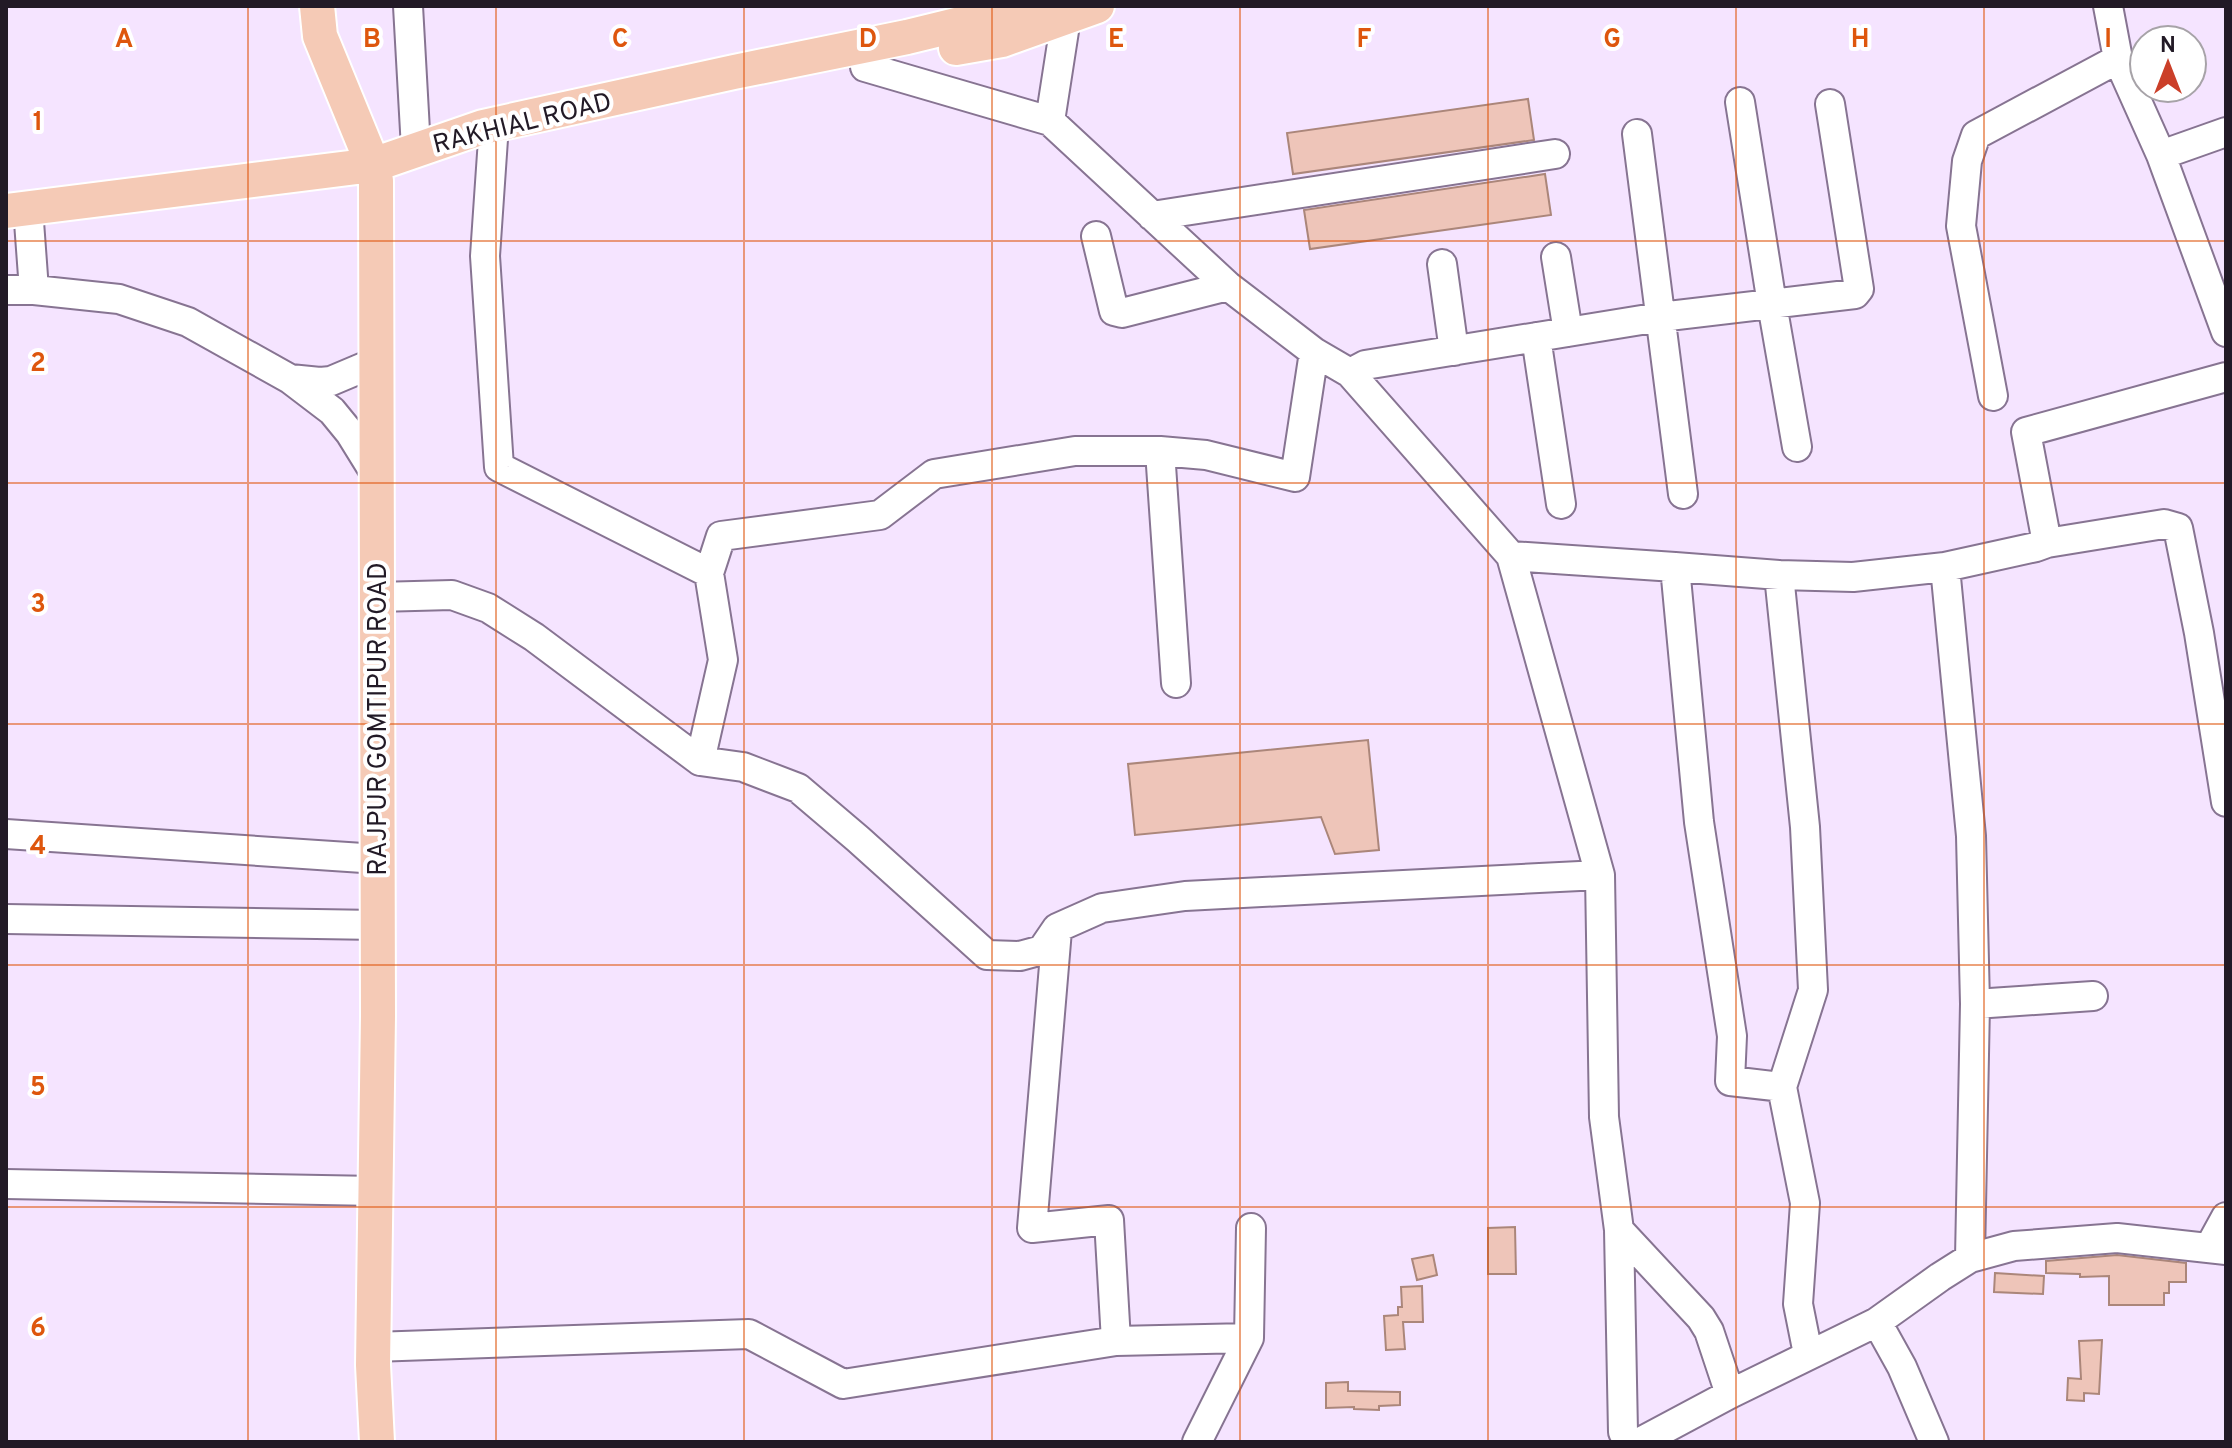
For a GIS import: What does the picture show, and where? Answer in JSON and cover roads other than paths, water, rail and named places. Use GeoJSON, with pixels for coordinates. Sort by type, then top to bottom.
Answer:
{"type":"FeatureCollection","features":[{"type":"Feature","properties":{"kind":"main road","name":"RAJPUR GOMTIPUR ROAD"},"geometry":{"type":"LineString","coordinates":[[317,6],[320,36],[374,173],[378,925],[373,1347],[377,1442]]}},
{"type":"Feature","properties":{"kind":"main road","name":"RAKHIAL ROAD"},"geometry":{"type":"LineString","coordinates":[[374,173],[416,149],[483,127],[907,37],[1034,6]]}},
{"type":"Feature","properties":{"kind":"main road","name":"RAKHIAL ROAD"},"geometry":{"type":"LineString","coordinates":[[17,209],[374,173],[493,139],[751,85],[1002,40],[1097,6]]}},
{"type":"Feature","properties":{"kind":"street"},"geometry":{"type":"LineString","coordinates":[[408,6],[416,149]]}},
{"type":"Feature","properties":{"kind":"street"},"geometry":{"type":"LineString","coordinates":[[2108,6],[2118,59],[2161,155],[2226,332]]}},
{"type":"Feature","properties":{"kind":"street"},"geometry":{"type":"LineString","coordinates":[[1050,121],[1066,18]]}},
{"type":"Feature","properties":{"kind":"street"},"geometry":{"type":"LineString","coordinates":[[1993,396],[1961,226],[1967,161],[1976,135],[2118,59]]}},
{"type":"Feature","properties":{"kind":"street"},"geometry":{"type":"LineString","coordinates":[[865,67],[1050,121],[1228,286],[1314,352],[1350,373],[1511,556],[1600,875],[1604,1117],[1619,1230],[1623,1432],[1628,1442]]}},
{"type":"Feature","properties":{"kind":"street"},"geometry":{"type":"LineString","coordinates":[[1740,102],[1797,447]]}},
{"type":"Feature","properties":{"kind":"street"},"geometry":{"type":"LineString","coordinates":[[1350,373],[1365,365],[1660,317],[1855,294],[1859,289],[1830,104]]}},
{"type":"Feature","properties":{"kind":"street"},"geometry":{"type":"LineString","coordinates":[[2161,155],[2226,132]]}},
{"type":"Feature","properties":{"kind":"street"},"geometry":{"type":"LineString","coordinates":[[1637,134],[1683,494]]}},
{"type":"Feature","properties":{"kind":"street"},"geometry":{"type":"LineString","coordinates":[[493,139],[485,256],[499,467],[709,573]]}},
{"type":"Feature","properties":{"kind":"street"},"geometry":{"type":"LineString","coordinates":[[1152,216],[1555,154]]}},
{"type":"Feature","properties":{"kind":"street"},"geometry":{"type":"LineString","coordinates":[[17,209],[20,290],[119,299],[188,322],[290,379],[332,411],[376,475]]}},
{"type":"Feature","properties":{"kind":"street"},"geometry":{"type":"LineString","coordinates":[[1096,236],[1114,311],[1122,313],[1228,286]]}},
{"type":"Feature","properties":{"kind":"street"},"geometry":{"type":"LineString","coordinates":[[1556,257],[1568,332]]}},
{"type":"Feature","properties":{"kind":"street"},"geometry":{"type":"LineString","coordinates":[[1442,264],[1454,351]]}},
{"type":"Feature","properties":{"kind":"street"},"geometry":{"type":"LineString","coordinates":[[1536,337],[1561,504]]}},
{"type":"Feature","properties":{"kind":"street"},"geometry":{"type":"LineString","coordinates":[[700,761],[723,660],[709,573],[721,536],[880,515],[934,474],[1075,451],[1160,451],[1206,455],[1295,477],[1314,352]]}},
{"type":"Feature","properties":{"kind":"street"},"geometry":{"type":"LineString","coordinates":[[290,379],[331,381],[376,362]]}},
{"type":"Feature","properties":{"kind":"street"},"geometry":{"type":"LineString","coordinates":[[2047,543],[2026,432],[2226,377]]}},
{"type":"Feature","properties":{"kind":"street"},"geometry":{"type":"LineString","coordinates":[[1160,451],[1176,683]]}},
{"type":"Feature","properties":{"kind":"street"},"geometry":{"type":"LineString","coordinates":[[1511,556],[1779,575],[1853,577],[1945,567],[2047,543],[2164,524],[2178,528],[2199,633],[2226,802]]}},
{"type":"Feature","properties":{"kind":"street"},"geometry":{"type":"LineString","coordinates":[[1675,567],[1699,822],[1732,1036],[1730,1081],[1782,1087]]}},
{"type":"Feature","properties":{"kind":"street"},"geometry":{"type":"LineString","coordinates":[[1945,567],[1971,836],[1975,1004],[1970,1258]]}},
{"type":"Feature","properties":{"kind":"street"},"geometry":{"type":"LineString","coordinates":[[1779,575],[1805,827],[1813,990],[1782,1087],[1805,1203],[1798,1304],[1808,1354]]}},
{"type":"Feature","properties":{"kind":"street"},"geometry":{"type":"LineString","coordinates":[[377,597],[452,595],[488,608],[534,637],[700,761],[743,767],[798,788],[987,955],[1020,956],[1042,950],[1057,928],[1102,908],[1185,896],[1600,875]]}},
{"type":"Feature","properties":{"kind":"street"},"geometry":{"type":"LineString","coordinates":[[6,834],[105,850]]}},
{"type":"Feature","properties":{"kind":"street"},"geometry":{"type":"LineString","coordinates":[[6,853],[105,850],[378,867]]}},
{"type":"Feature","properties":{"kind":"street"},"geometry":{"type":"LineString","coordinates":[[6,919],[378,925]]}},
{"type":"Feature","properties":{"kind":"street"},"geometry":{"type":"LineString","coordinates":[[1057,928],[1032,1228],[1109,1220],[1116,1341]]}},
{"type":"Feature","properties":{"kind":"street"},"geometry":{"type":"LineString","coordinates":[[1975,1004],[2093,996]]}},
{"type":"Feature","properties":{"kind":"street"},"geometry":{"type":"LineString","coordinates":[[6,1184],[376,1191]]}},
{"type":"Feature","properties":{"kind":"street"},"geometry":{"type":"LineString","coordinates":[[1640,1442],[1808,1354],[1877,1322],[1970,1258],[2014,1246],[2117,1238],[2217,1249],[2226,1217]]}},
{"type":"Feature","properties":{"kind":"street"},"geometry":{"type":"LineString","coordinates":[[1197,1442],[1249,1338],[1251,1228]]}},
{"type":"Feature","properties":{"kind":"street"},"geometry":{"type":"LineString","coordinates":[[1619,1230],[1701,1318],[1709,1331],[1730,1394]]}},
{"type":"Feature","properties":{"kind":"street"},"geometry":{"type":"LineString","coordinates":[[1877,1322],[1902,1367],[1934,1442]]}},
{"type":"Feature","properties":{"kind":"street"},"geometry":{"type":"LineString","coordinates":[[373,1347],[749,1334],[843,1384],[1116,1341],[1249,1338]]}}]}
